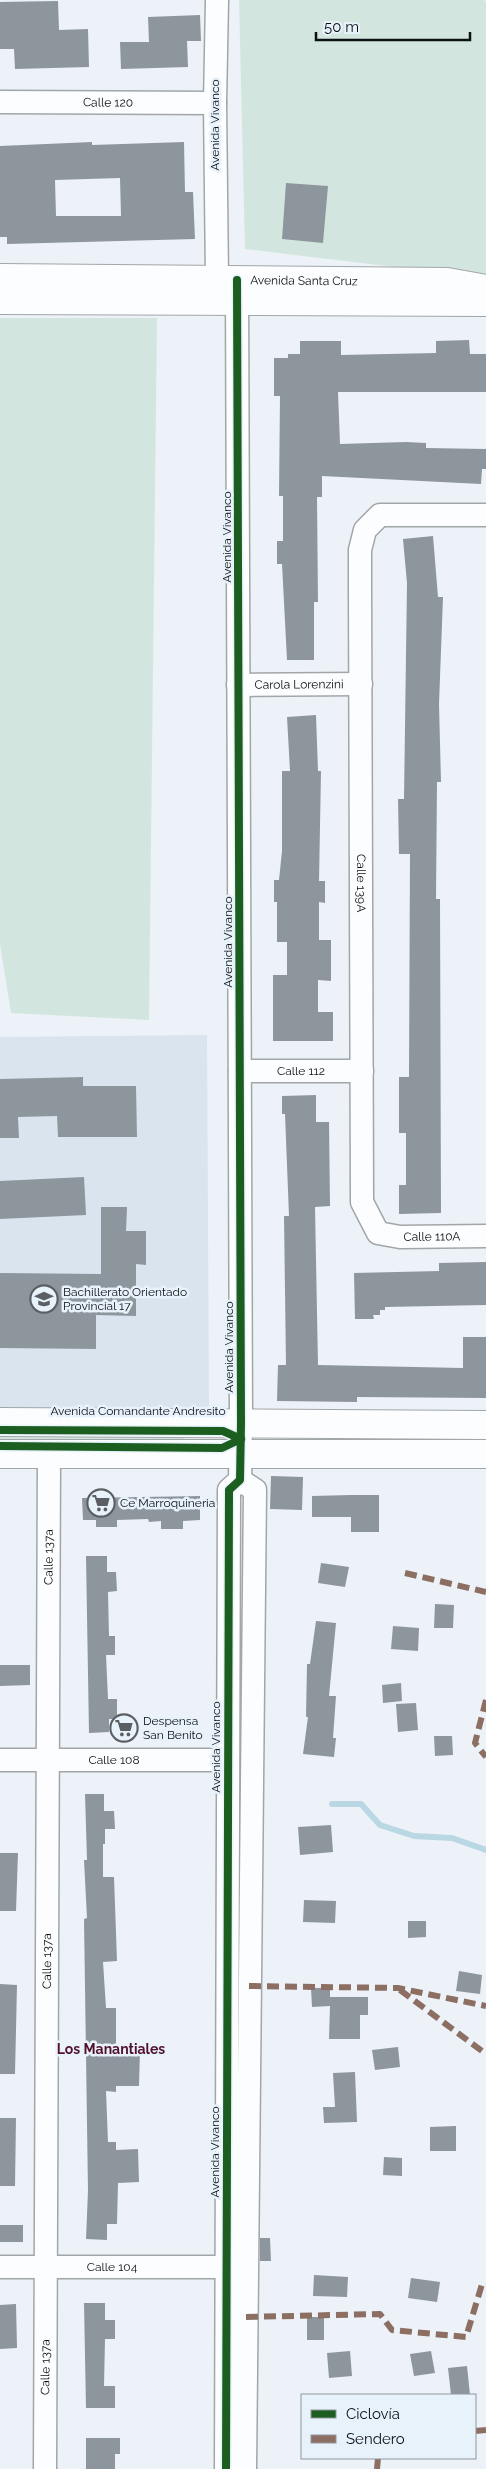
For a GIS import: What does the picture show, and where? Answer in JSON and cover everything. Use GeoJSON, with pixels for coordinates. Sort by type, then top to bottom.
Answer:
{"type":"FeatureCollection","features":[{"type":"Feature","properties":{"kind":"main road","name":"Avenida Santa Cruz"},"geometry":{"type":"LineString","coordinates":[[0,278],[486,302]]}},
{"type":"Feature","properties":{"kind":"main road","name":"Avenida Santa Cruz"},"geometry":{"type":"LineString","coordinates":[[0,300],[230,288],[446,282],[486,289]]}},
{"type":"Feature","properties":{"kind":"main road","name":"Avenida Comandante Andresito"},"geometry":{"type":"LineString","coordinates":[[0,1422],[486,1425]]}},
{"type":"Feature","properties":{"kind":"main road"},"geometry":{"type":"LineString","coordinates":[[0,1454],[49,1454],[241,1467],[486,1454]]}},
{"type":"Feature","properties":{"kind":"street","name":"Avenida Vivanco"},"geometry":{"type":"LineString","coordinates":[[217,0],[214,103],[230,288],[238,685],[240,1071],[241,1467],[229,1490],[226,2469]]}},
{"type":"Feature","properties":{"kind":"street","name":"Calle 120"},"geometry":{"type":"LineString","coordinates":[[0,102],[214,103]]}},
{"type":"Feature","properties":{"kind":"street","name":"Calle 139A"},"geometry":{"type":"LineString","coordinates":[[378,1233],[362,1202],[360,550],[365,530],[380,515],[486,515]]}},
{"type":"Feature","properties":{"kind":"street","name":"Carola Lorenzini"},"geometry":{"type":"LineString","coordinates":[[238,685],[361,684]]}},
{"type":"Feature","properties":{"kind":"street","name":"Calle 112"},"geometry":{"type":"LineString","coordinates":[[240,1071],[362,1071]]}},
{"type":"Feature","properties":{"kind":"street","name":"Calle 110A"},"geometry":{"type":"LineString","coordinates":[[378,1233],[400,1237],[486,1236]]}},
{"type":"Feature","properties":{"kind":"street","name":"Calle 137a"},"geometry":{"type":"LineString","coordinates":[[45,2469],[49,1454]]}},
{"type":"Feature","properties":{"kind":"street"},"geometry":{"type":"LineString","coordinates":[[241,1467],[255,1490],[245,2469]]}},
{"type":"Feature","properties":{"kind":"street","name":"Calle 108"},"geometry":{"type":"LineString","coordinates":[[0,1760],[228,1760]]}},
{"type":"Feature","properties":{"kind":"street","name":"Calle 104"},"geometry":{"type":"LineString","coordinates":[[0,2266],[226,2267]]}},
{"type":"Feature","properties":{"kind":"shaded area"},"geometry":{"type":"Polygon","coordinates":[[[207,1035],[209,1408],[0,1409],[0,1037],[207,1035]]]}},
{"type":"Feature","properties":{"kind":"green space"},"geometry":{"type":"Polygon","coordinates":[[[239,0],[484,0],[486,2],[486,278],[245,249],[239,0]]]}},
{"type":"Feature","properties":{"kind":"green space"},"geometry":{"type":"Polygon","coordinates":[[[0,318],[157,318],[149,1020],[11,1013],[0,944],[0,318]]]}},
{"type":"Feature","properties":{"kind":"green space"},"geometry":{"type":"Polygon","coordinates":[[[0,1433],[183,1436],[185,1442],[0,1445],[0,1433]]]}},
{"type":"Feature","properties":{"kind":"building"},"geometry":{"type":"Polygon","coordinates":[[[58,1],[59,30],[88,29],[89,67],[15,69],[14,49],[0,49],[0,2],[58,1]]]}},
{"type":"Feature","properties":{"kind":"building"},"geometry":{"type":"Polygon","coordinates":[[[200,15],[201,41],[187,41],[188,67],[121,69],[120,42],[149,42],[148,17],[200,15]]]}},
{"type":"Feature","properties":{"kind":"building"},"geometry":{"type":"Polygon","coordinates":[[[92,142],[92,145],[184,142],[185,192],[193,192],[195,239],[7,244],[7,237],[0,237],[0,146],[92,142]],[[120,178],[55,180],[56,216],[121,216],[120,178]]]}},
{"type":"Feature","properties":{"kind":"building"},"geometry":{"type":"Polygon","coordinates":[[[286,183],[328,186],[323,243],[282,239],[286,183]]]}},
{"type":"Feature","properties":{"kind":"building"},"geometry":{"type":"Polygon","coordinates":[[[469,340],[470,354],[486,354],[486,392],[338,392],[340,444],[406,442],[426,443],[426,448],[486,449],[486,469],[482,469],[481,484],[322,476],[322,497],[317,497],[318,602],[314,602],[314,660],[287,660],[282,564],[277,564],[277,541],[283,541],[283,496],[279,496],[280,396],[274,396],[274,358],[288,358],[288,354],[300,354],[300,341],[341,341],[341,355],[436,353],[436,341],[469,340]]]}},
{"type":"Feature","properties":{"kind":"building"},"geometry":{"type":"Polygon","coordinates":[[[433,536],[438,597],[443,597],[439,704],[441,782],[437,782],[436,899],[440,899],[441,1213],[399,1214],[399,1185],[406,1185],[406,1133],[399,1133],[399,1077],[409,1077],[410,854],[399,854],[398,799],[404,799],[407,583],[403,539],[433,536]]]}},
{"type":"Feature","properties":{"kind":"building"},"geometry":{"type":"Polygon","coordinates":[[[316,715],[318,771],[321,771],[319,881],[325,881],[325,903],[319,902],[319,940],[331,940],[331,981],[318,980],[318,1012],[333,1012],[333,1041],[273,1041],[273,975],[287,975],[287,942],[277,942],[277,902],[274,902],[274,880],[279,880],[282,851],[282,771],[290,771],[287,717],[316,715]]]}},
{"type":"Feature","properties":{"kind":"building"},"geometry":{"type":"Polygon","coordinates":[[[83,1077],[83,1086],[136,1086],[137,1137],[58,1137],[57,1116],[18,1117],[19,1138],[0,1138],[0,1079],[83,1077]]]}},
{"type":"Feature","properties":{"kind":"building"},"geometry":{"type":"Polygon","coordinates":[[[316,1095],[316,1122],[329,1122],[330,1206],[315,1207],[318,1365],[463,1368],[463,1337],[486,1337],[486,1398],[357,1397],[357,1402],[277,1401],[278,1365],[286,1365],[284,1216],[289,1216],[285,1114],[282,1114],[282,1096],[316,1095]]]}},
{"type":"Feature","properties":{"kind":"building"},"geometry":{"type":"Polygon","coordinates":[[[84,1177],[86,1215],[0,1219],[0,1181],[84,1177]]]}},
{"type":"Feature","properties":{"kind":"building"},"geometry":{"type":"Polygon","coordinates":[[[101,1207],[127,1207],[126,1231],[146,1231],[146,1265],[136,1264],[136,1316],[96,1315],[96,1349],[0,1348],[0,1273],[101,1274],[101,1207]]]}},
{"type":"Feature","properties":{"kind":"building"},"geometry":{"type":"Polygon","coordinates":[[[486,1262],[486,1305],[385,1307],[385,1310],[380,1310],[380,1315],[373,1315],[374,1319],[355,1319],[354,1273],[439,1271],[439,1263],[486,1262]]]}},
{"type":"Feature","properties":{"kind":"building"},"geometry":{"type":"Polygon","coordinates":[[[271,1476],[303,1477],[302,1510],[270,1509],[271,1476]]]}},
{"type":"Feature","properties":{"kind":"building"},"geometry":{"type":"Polygon","coordinates":[[[379,1495],[379,1532],[351,1532],[351,1517],[312,1517],[312,1496],[379,1495]]]}},
{"type":"Feature","properties":{"kind":"building"},"geometry":{"type":"Polygon","coordinates":[[[200,1496],[200,1520],[183,1521],[183,1529],[161,1529],[161,1521],[149,1522],[148,1519],[117,1520],[117,1527],[96,1527],[96,1520],[83,1520],[82,1498],[200,1496]]]}},
{"type":"Feature","properties":{"kind":"building"},"geometry":{"type":"Polygon","coordinates":[[[86,1556],[107,1556],[107,1572],[116,1572],[117,1591],[108,1592],[109,1636],[115,1636],[115,1655],[106,1655],[108,1699],[117,1699],[117,1719],[109,1719],[109,1732],[89,1733],[86,1556]]]}},
{"type":"Feature","properties":{"kind":"building"},"geometry":{"type":"Polygon","coordinates":[[[321,1563],[349,1567],[345,1587],[318,1583],[321,1563]]]}},
{"type":"Feature","properties":{"kind":"building"},"geometry":{"type":"Polygon","coordinates":[[[435,1604],[454,1605],[453,1628],[434,1628],[435,1604]]]}},
{"type":"Feature","properties":{"kind":"building"},"geometry":{"type":"Polygon","coordinates":[[[316,1621],[336,1623],[329,1696],[336,1696],[333,1738],[336,1738],[334,1757],[303,1754],[308,1717],[306,1717],[307,1664],[310,1664],[316,1621]]]}},
{"type":"Feature","properties":{"kind":"building"},"geometry":{"type":"Polygon","coordinates":[[[393,1626],[419,1628],[418,1651],[391,1649],[393,1626]]]}},
{"type":"Feature","properties":{"kind":"building"},"geometry":{"type":"Polygon","coordinates":[[[0,1665],[30,1665],[30,1685],[0,1686],[0,1665]]]}},
{"type":"Feature","properties":{"kind":"building"},"geometry":{"type":"Polygon","coordinates":[[[401,1683],[402,1701],[383,1703],[382,1685],[401,1683]]]}},
{"type":"Feature","properties":{"kind":"building"},"geometry":{"type":"Polygon","coordinates":[[[416,1703],[418,1730],[398,1732],[396,1704],[416,1703]]]}},
{"type":"Feature","properties":{"kind":"building"},"geometry":{"type":"Polygon","coordinates":[[[434,1736],[452,1736],[453,1755],[435,1756],[434,1736]]]}},
{"type":"Feature","properties":{"kind":"building"},"geometry":{"type":"Polygon","coordinates":[[[85,1794],[104,1794],[104,1811],[114,1811],[115,1829],[105,1829],[105,1844],[103,1844],[103,1877],[114,1877],[117,1961],[103,1962],[106,2008],[116,2008],[116,2049],[140,2049],[139,2086],[116,2086],[116,2092],[106,2091],[108,2142],[116,2142],[116,2150],[138,2149],[139,2182],[118,2183],[117,2224],[107,2224],[107,2240],[86,2239],[88,2191],[84,1919],[87,1918],[84,1860],[87,1860],[85,1794]]]}},
{"type":"Feature","properties":{"kind":"building"},"geometry":{"type":"Polygon","coordinates":[[[331,1825],[333,1852],[300,1855],[298,1827],[331,1825]]]}},
{"type":"Feature","properties":{"kind":"building"},"geometry":{"type":"Polygon","coordinates":[[[0,1853],[18,1853],[16,1911],[0,1911],[0,1853]]]}},
{"type":"Feature","properties":{"kind":"building"},"geometry":{"type":"Polygon","coordinates":[[[304,1900],[336,1901],[335,1923],[303,1922],[304,1900]]]}},
{"type":"Feature","properties":{"kind":"building"},"geometry":{"type":"Polygon","coordinates":[[[408,1921],[426,1921],[426,1937],[408,1938],[408,1921]]]}},
{"type":"Feature","properties":{"kind":"building"},"geometry":{"type":"Polygon","coordinates":[[[459,1971],[482,1975],[480,1994],[456,1991],[459,1971]]]}},
{"type":"Feature","properties":{"kind":"building"},"geometry":{"type":"Polygon","coordinates":[[[0,1984],[17,1985],[15,2074],[0,2074],[0,1984]]]}},
{"type":"Feature","properties":{"kind":"building"},"geometry":{"type":"Polygon","coordinates":[[[311,1988],[330,1988],[330,1997],[368,1997],[368,2015],[360,2015],[360,2039],[329,2039],[330,2006],[312,2007],[311,1988]]]}},
{"type":"Feature","properties":{"kind":"building"},"geometry":{"type":"Polygon","coordinates":[[[398,2047],[400,2067],[375,2070],[372,2050],[398,2047]]]}},
{"type":"Feature","properties":{"kind":"building"},"geometry":{"type":"Polygon","coordinates":[[[355,2072],[357,2122],[324,2123],[323,2107],[335,2107],[333,2073],[355,2072]]]}},
{"type":"Feature","properties":{"kind":"building"},"geometry":{"type":"Polygon","coordinates":[[[0,2118],[16,2118],[15,2186],[0,2186],[0,2118]]]}},
{"type":"Feature","properties":{"kind":"building"},"geometry":{"type":"Polygon","coordinates":[[[456,2126],[456,2151],[430,2151],[430,2127],[456,2126]]]}},
{"type":"Feature","properties":{"kind":"building"},"geometry":{"type":"Polygon","coordinates":[[[384,2157],[402,2158],[402,2176],[383,2175],[384,2157]]]}},
{"type":"Feature","properties":{"kind":"building"},"geometry":{"type":"Polygon","coordinates":[[[0,2225],[23,2225],[23,2242],[0,2242],[0,2225]]]}},
{"type":"Feature","properties":{"kind":"building"},"geometry":{"type":"Polygon","coordinates":[[[260,2238],[270,2238],[271,2261],[260,2261],[260,2238]]]}},
{"type":"Feature","properties":{"kind":"building"},"geometry":{"type":"Polygon","coordinates":[[[314,2275],[348,2277],[347,2297],[313,2296],[314,2275]]]}},
{"type":"Feature","properties":{"kind":"building"},"geometry":{"type":"Polygon","coordinates":[[[411,2278],[440,2282],[437,2302],[408,2298],[411,2278]]]}},
{"type":"Feature","properties":{"kind":"building"},"geometry":{"type":"Polygon","coordinates":[[[84,2303],[105,2303],[105,2320],[115,2320],[115,2339],[105,2339],[104,2386],[115,2386],[115,2408],[86,2408],[84,2303]]]}},
{"type":"Feature","properties":{"kind":"building"},"geometry":{"type":"Polygon","coordinates":[[[16,2304],[17,2348],[0,2349],[0,2305],[16,2304]]]}},
{"type":"Feature","properties":{"kind":"building"},"geometry":{"type":"Polygon","coordinates":[[[307,2317],[324,2317],[324,2340],[307,2340],[307,2317]]]}},
{"type":"Feature","properties":{"kind":"building"},"geometry":{"type":"Polygon","coordinates":[[[350,2351],[352,2376],[329,2378],[327,2353],[350,2351]]]}},
{"type":"Feature","properties":{"kind":"building"},"geometry":{"type":"Polygon","coordinates":[[[431,2351],[435,2373],[414,2376],[410,2354],[431,2351]]]}},
{"type":"Feature","properties":{"kind":"building"},"geometry":{"type":"Polygon","coordinates":[[[467,2366],[470,2394],[451,2394],[448,2368],[467,2366]]]}},
{"type":"Feature","properties":{"kind":"building"},"geometry":{"type":"Polygon","coordinates":[[[86,2438],[120,2438],[120,2454],[115,2454],[115,2469],[86,2469],[86,2438]]]}},
{"type":"Feature","properties":{"kind":"waterway"},"geometry":{"type":"LineString","coordinates":[[332,1804],[361,1804],[380,1825],[414,1836],[452,1838],[486,1850]]}},
{"type":"Feature","properties":{"kind":"marked path"},"geometry":{"type":"LineString","coordinates":[[405,1573],[486,1592]]}},
{"type":"Feature","properties":{"kind":"marked path"},"geometry":{"type":"LineString","coordinates":[[486,1700],[475,1743],[486,1757]]}},
{"type":"Feature","properties":{"kind":"marked path"},"geometry":{"type":"LineString","coordinates":[[249,1986],[398,1988],[486,2006]]}},
{"type":"Feature","properties":{"kind":"marked path"},"geometry":{"type":"LineString","coordinates":[[400,1990],[486,2054]]}},
{"type":"Feature","properties":{"kind":"marked path"},"geometry":{"type":"LineString","coordinates":[[246,2317],[380,2314],[392,2330],[466,2337],[483,2281]]}},
{"type":"Feature","properties":{"kind":"marked path"},"geometry":{"type":"LineString","coordinates":[[476,2431],[486,2430]]}},
{"type":"Feature","properties":{"kind":"marked path"},"geometry":{"type":"LineString","coordinates":[[377,2469],[378,2459]]}},
{"type":"Feature","properties":{"kind":"cycle path"},"geometry":{"type":"LineString","coordinates":[[226,2469],[229,1490],[240,1480],[241,1423],[237,280]]}},
{"type":"Feature","properties":{"kind":"cycle path"},"geometry":{"type":"LineString","coordinates":[[0,1430],[223,1431],[241,1439]]}},
{"type":"Feature","properties":{"kind":"cycle path"},"geometry":{"type":"LineString","coordinates":[[0,1446],[222,1448],[241,1439]]}},
{"type":"Feature","properties":{"kind":"place","name":"Bachillerato Orientado Provincial 17"},"geometry":{"type":"Point","coordinates":[44,1299]}},
{"type":"Feature","properties":{"kind":"place","name":"Ce Marroquineria"},"geometry":{"type":"Point","coordinates":[101,1503]}},
{"type":"Feature","properties":{"kind":"place","name":"Despensa San Benito"},"geometry":{"type":"Point","coordinates":[124,1728]}},
{"type":"Feature","properties":{"kind":"district","name":"Los Manantiales"},"geometry":{"type":"Point","coordinates":[111,2049]}}]}
